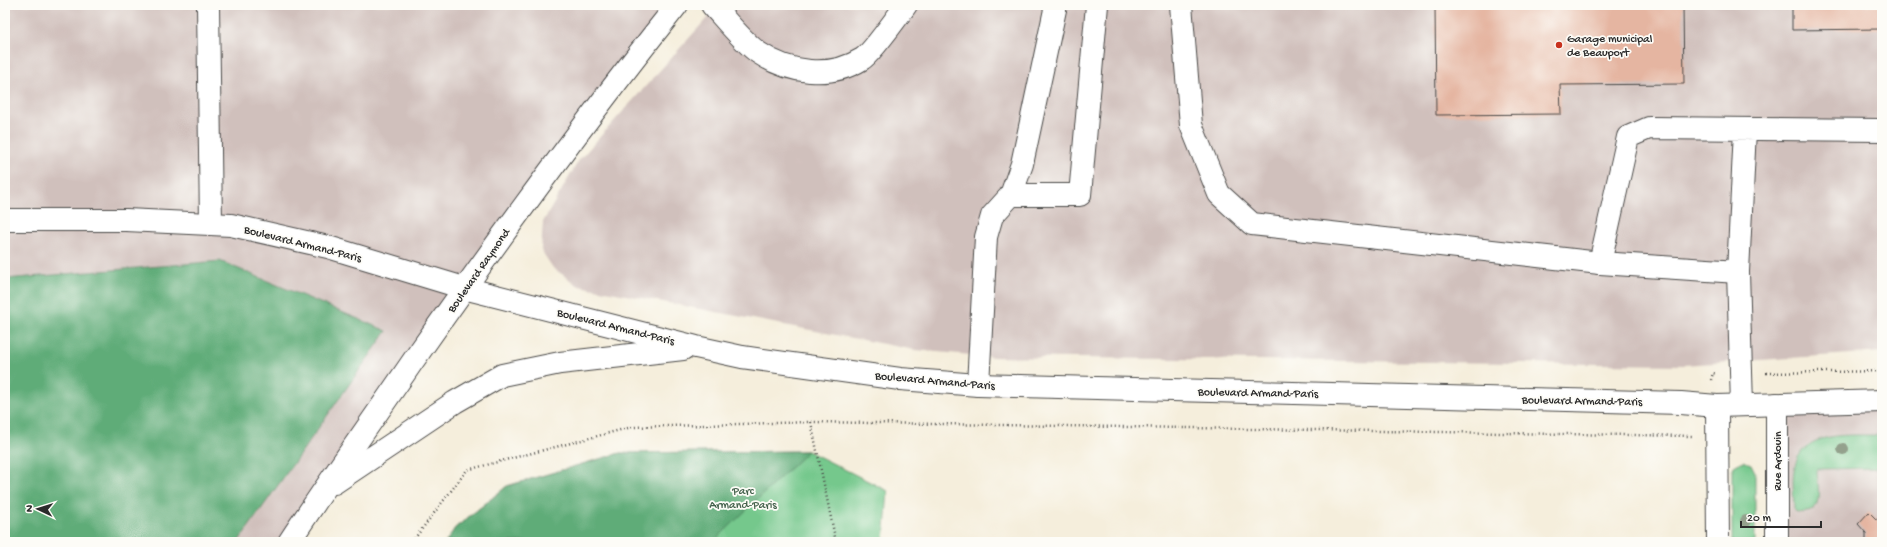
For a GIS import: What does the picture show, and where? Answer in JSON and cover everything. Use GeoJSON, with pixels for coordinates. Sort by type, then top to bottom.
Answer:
{"type":"FeatureCollection","features":[{"type":"Feature","properties":{"kind":"street"},"geometry":{"type":"LineString","coordinates":[[208,5],[211,224]]}},
{"type":"Feature","properties":{"kind":"street","name":"Boulevard Raymond"},"geometry":{"type":"LineString","coordinates":[[289,542],[464,288],[617,80],[677,5]]}},
{"type":"Feature","properties":{"kind":"street"},"geometry":{"type":"LineString","coordinates":[[712,5],[758,52],[783,66],[816,73],[841,68],[863,59],[906,5]]}},
{"type":"Feature","properties":{"kind":"street"},"geometry":{"type":"LineString","coordinates":[[978,385],[986,237],[992,216],[1011,195],[1022,164],[1056,5]]}},
{"type":"Feature","properties":{"kind":"street"},"geometry":{"type":"LineString","coordinates":[[1011,195],[1080,195],[1097,5]]}},
{"type":"Feature","properties":{"kind":"street"},"geometry":{"type":"LineString","coordinates":[[1181,5],[1191,125],[1219,194],[1252,224],[1600,263],[1738,272]]}},
{"type":"Feature","properties":{"kind":"street"},"geometry":{"type":"LineString","coordinates":[[1600,263],[1628,137],[1649,128],[1882,130]]}},
{"type":"Feature","properties":{"kind":"street"},"geometry":{"type":"LineString","coordinates":[[1742,405],[1738,272],[1745,130]]}},
{"type":"Feature","properties":{"kind":"street","name":"Boulevard Armand-Paris"},"geometry":{"type":"LineString","coordinates":[[5,220],[126,220],[232,225],[328,247],[464,288],[696,347],[742,357],[900,379],[978,385],[1681,403],[1717,406],[1882,401]]}},
{"type":"Feature","properties":{"kind":"street"},"geometry":{"type":"LineString","coordinates":[[323,491],[455,402],[502,375],[560,363],[696,347]]}},
{"type":"Feature","properties":{"kind":"street","name":"Rue Ardouin"},"geometry":{"type":"LineString","coordinates":[[1777,404],[1777,542]]}},
{"type":"Feature","properties":{"kind":"street"},"geometry":{"type":"LineString","coordinates":[[1717,406],[1718,542]]}},
{"type":"Feature","properties":{"kind":"path"},"geometry":{"type":"LineString","coordinates":[[811,422],[836,542]]}},
{"type":"Feature","properties":{"kind":"path"},"geometry":{"type":"LineString","coordinates":[[412,542],[467,470],[632,428],[811,422],[1691,437]]}},
{"type":"Feature","properties":{"kind":"shaded area"},"geometry":{"type":"Polygon","coordinates":[[[5,5],[677,5],[289,542],[5,542],[5,5]]]}},
{"type":"Feature","properties":{"kind":"shaded area"},"geometry":{"type":"Polygon","coordinates":[[[719,5],[1882,5],[1882,352],[1683,365],[994,357],[915,350],[579,286],[553,268],[541,250],[543,222],[579,160],[719,5]]]}},
{"type":"Feature","properties":{"kind":"shaded area"},"geometry":{"type":"Polygon","coordinates":[[[1882,401],[1882,542],[1777,542],[1777,404],[1882,401]]]}},
{"type":"Feature","properties":{"kind":"green space"},"geometry":{"type":"Polygon","coordinates":[[[220,261],[387,331],[238,542],[5,542],[5,279],[220,261]]]}},
{"type":"Feature","properties":{"kind":"green space"},"geometry":{"type":"Polygon","coordinates":[[[1842,435],[1882,435],[1882,468],[1817,469],[1818,501],[1816,506],[1807,512],[1797,512],[1794,510],[1794,470],[1799,456],[1806,447],[1829,437],[1842,435]]]}},
{"type":"Feature","properties":{"kind":"green space","name":"Parc Armand-Paris"},"geometry":{"type":"Polygon","coordinates":[[[808,451],[888,491],[884,542],[446,542],[455,528],[507,486],[620,453],[808,451]]]}},
{"type":"Feature","properties":{"kind":"green space","name":"Parc Armand-Paris"},"geometry":{"type":"Polygon","coordinates":[[[808,451],[713,542],[446,542],[455,528],[507,486],[620,453],[808,451]]]}},
{"type":"Feature","properties":{"kind":"green space"},"geometry":{"type":"Polygon","coordinates":[[[1743,461],[1751,464],[1755,472],[1755,542],[1732,542],[1732,471],[1734,466],[1743,461]]]}},
{"type":"Feature","properties":{"kind":"building","name":"Garage municipal de Beauport"},"geometry":{"type":"Polygon","coordinates":[[[1435,5],[1683,5],[1684,84],[1560,85],[1561,114],[1436,115],[1435,5]]]}},
{"type":"Feature","properties":{"kind":"building"},"geometry":{"type":"Polygon","coordinates":[[[1792,5],[1882,5],[1882,29],[1792,30],[1792,5]]]}},
{"type":"Feature","properties":{"kind":"building"},"geometry":{"type":"Polygon","coordinates":[[[1869,512],[1876,519],[1882,519],[1882,542],[1866,542],[1866,533],[1858,524],[1869,512]]]}},
{"type":"Feature","properties":{"kind":"place","name":"Garage municipal de Beauport"},"geometry":{"type":"Point","coordinates":[1559,45]}}]}
